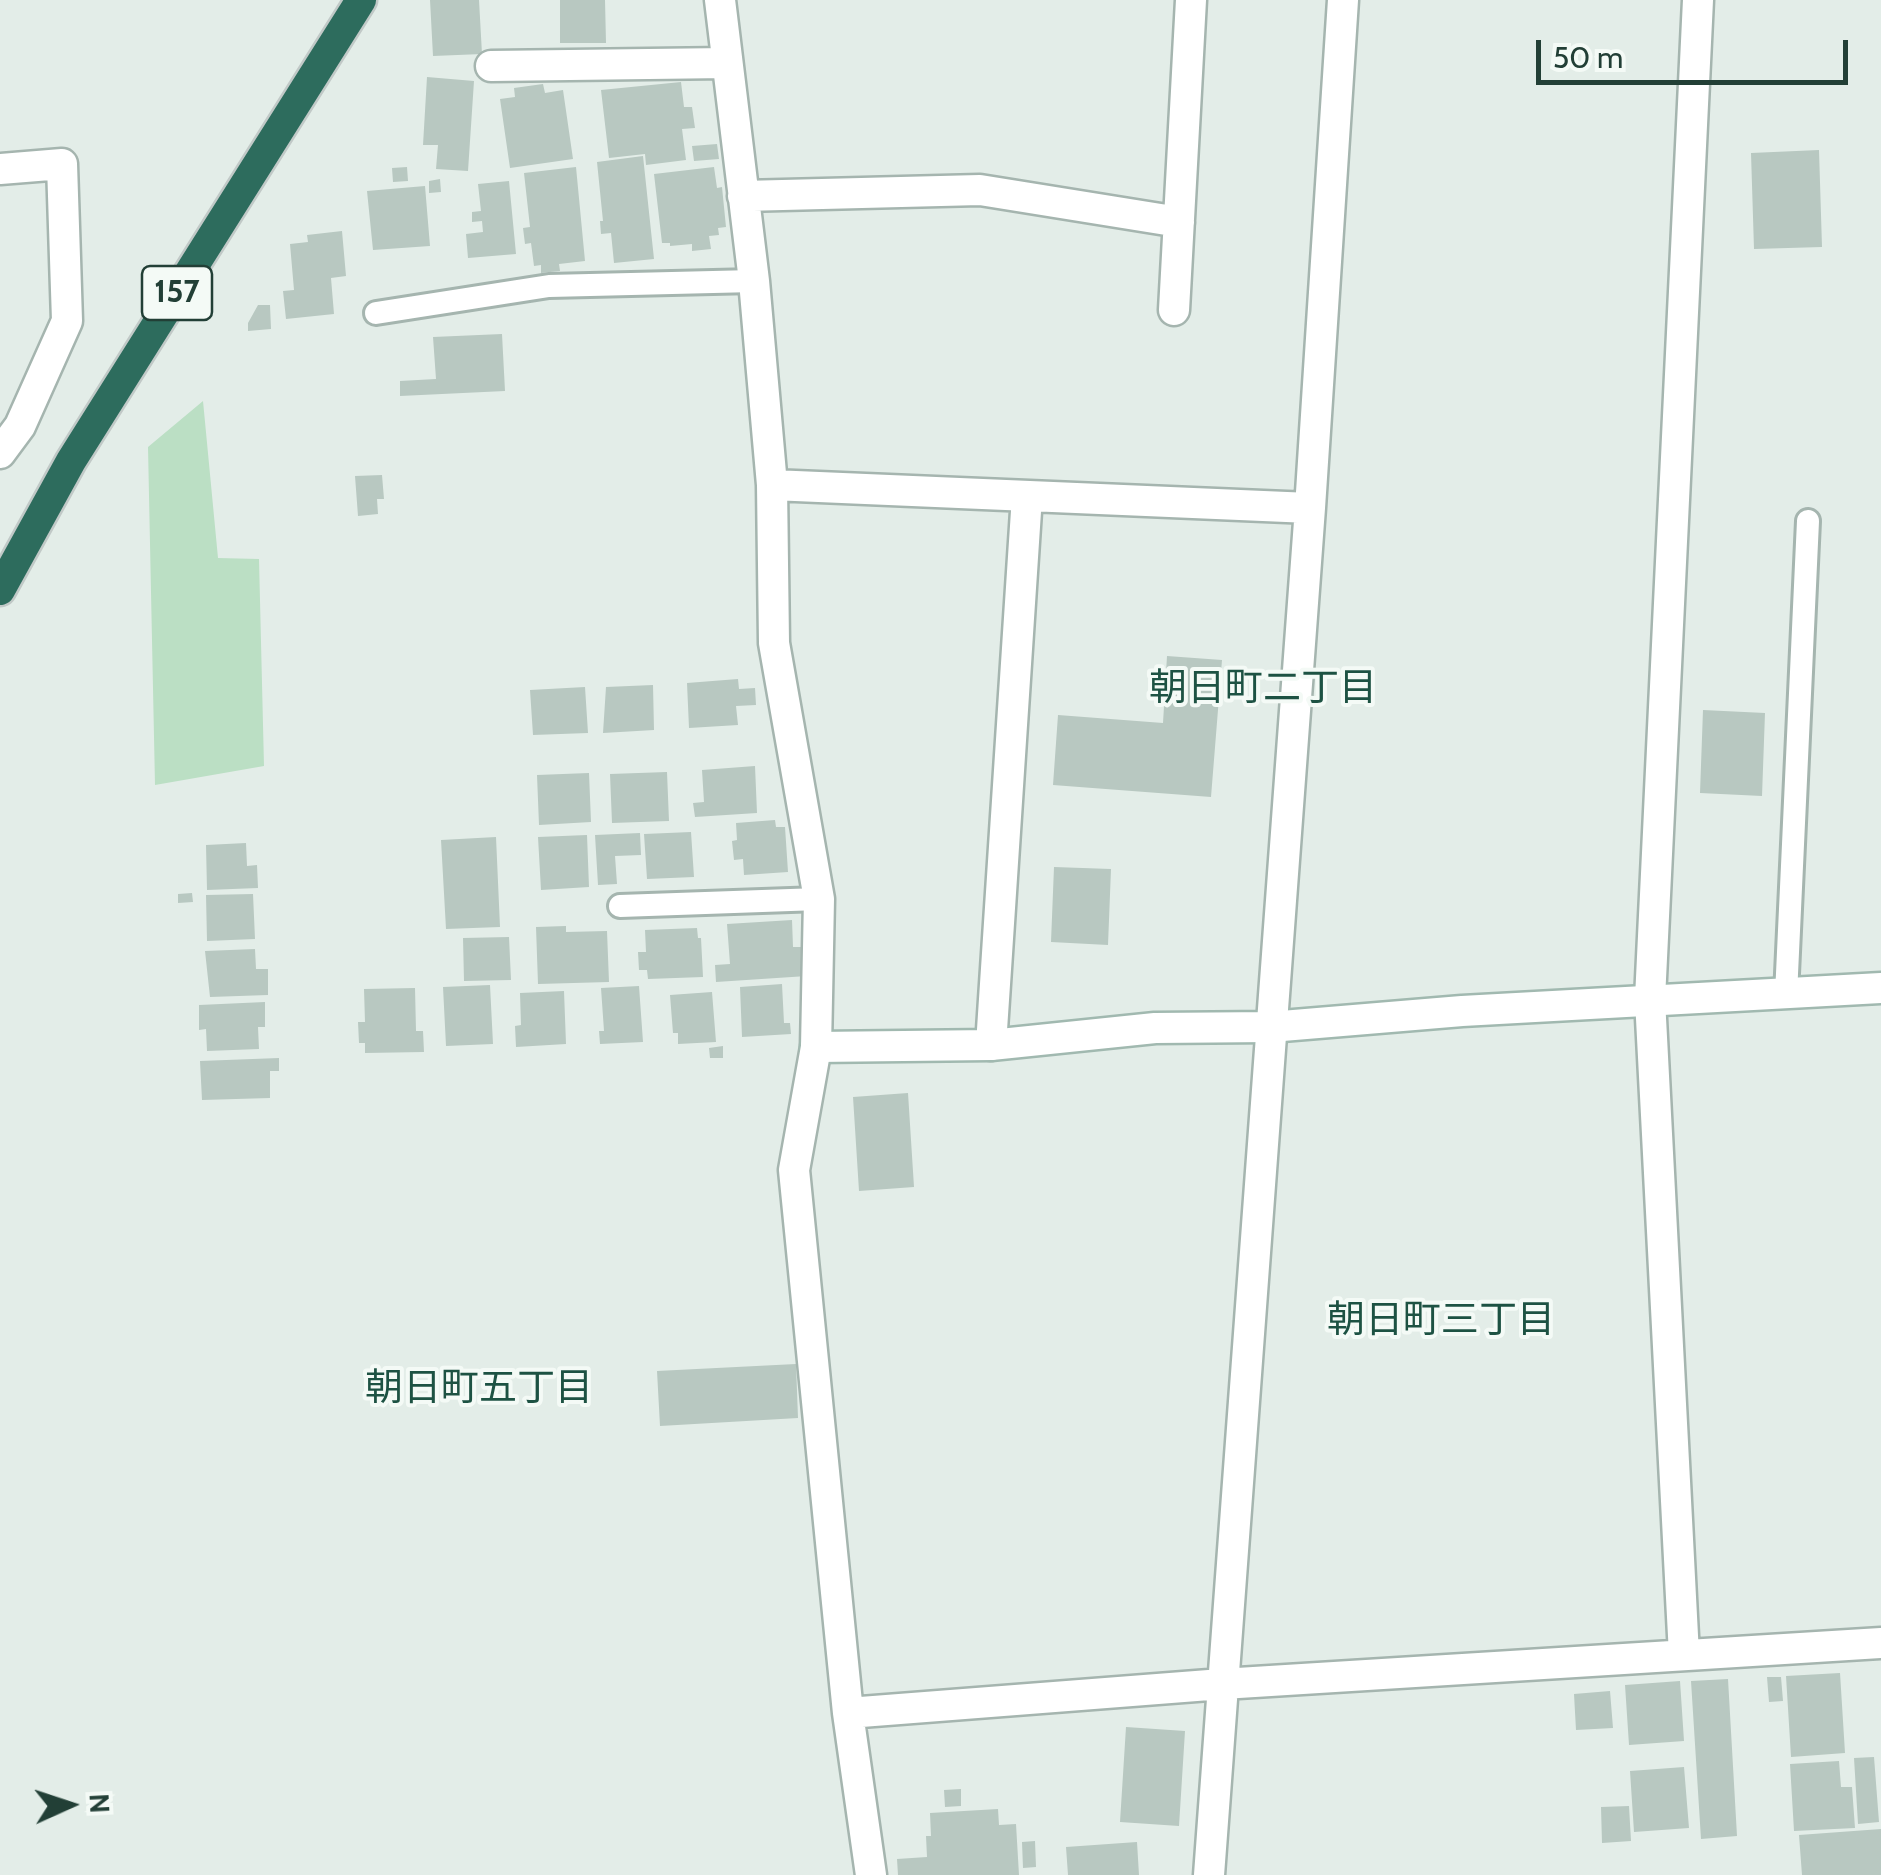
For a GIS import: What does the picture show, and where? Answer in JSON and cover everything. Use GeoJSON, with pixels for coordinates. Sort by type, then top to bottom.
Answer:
{"type":"FeatureCollection","features":[{"type":"Feature","properties":{"kind":"highway","name":"157"},"geometry":{"type":"LineString","coordinates":[[0,590],[70,461],[360,0]]}},
{"type":"Feature","properties":{"kind":"street"},"geometry":{"type":"LineString","coordinates":[[720,0],[754,281],[772,485],[774,644],[819,898],[816,1047],[794,1170],[848,1713],[871,1875]]}},
{"type":"Feature","properties":{"kind":"street"},"geometry":{"type":"LineString","coordinates":[[1174,310],[1192,0]]}},
{"type":"Feature","properties":{"kind":"street"},"geometry":{"type":"LineString","coordinates":[[1209,1875],[1310,508],[1343,0]]}},
{"type":"Feature","properties":{"kind":"street"},"geometry":{"type":"LineString","coordinates":[[1684,1655],[1650,999],[1698,0]]}},
{"type":"Feature","properties":{"kind":"street"},"geometry":{"type":"LineString","coordinates":[[490,66],[728,64]]}},
{"type":"Feature","properties":{"kind":"street"},"geometry":{"type":"LineString","coordinates":[[0,169],[62,164],[67,322],[20,426],[0,453]]}},
{"type":"Feature","properties":{"kind":"street"},"geometry":{"type":"LineString","coordinates":[[744,196],[980,190],[1179,222]]}},
{"type":"Feature","properties":{"kind":"street"},"geometry":{"type":"LineString","coordinates":[[772,485],[1310,508]]}},
{"type":"Feature","properties":{"kind":"street"},"geometry":{"type":"LineString","coordinates":[[991,1045],[1027,496]]}},
{"type":"Feature","properties":{"kind":"street"},"geometry":{"type":"LineString","coordinates":[[816,1047],[991,1045],[1155,1028],[1270,1028],[1462,1010],[1881,988]]}},
{"type":"Feature","properties":{"kind":"street"},"geometry":{"type":"LineString","coordinates":[[848,1713],[1222,1684],[1881,1643]]}},
{"type":"Feature","properties":{"kind":"lane"},"geometry":{"type":"LineString","coordinates":[[376,313],[548,286],[754,281]]}},
{"type":"Feature","properties":{"kind":"lane"},"geometry":{"type":"LineString","coordinates":[[1786,995],[1808,521]]}},
{"type":"Feature","properties":{"kind":"lane"},"geometry":{"type":"LineString","coordinates":[[620,906],[819,898]]}},
{"type":"Feature","properties":{"kind":"green space"},"geometry":{"type":"Polygon","coordinates":[[[203,401],[218,558],[259,559],[264,766],[155,785],[148,447],[203,401]]]}},
{"type":"Feature","properties":{"kind":"building"},"geometry":{"type":"Polygon","coordinates":[[[430,0],[479,0],[482,54],[433,56],[430,0]]]}},
{"type":"Feature","properties":{"kind":"building"},"geometry":{"type":"Polygon","coordinates":[[[560,0],[605,0],[606,43],[560,43],[560,0]]]}},
{"type":"Feature","properties":{"kind":"building"},"geometry":{"type":"Polygon","coordinates":[[[427,77],[474,81],[468,171],[436,169],[438,145],[423,145],[427,77]]]}},
{"type":"Feature","properties":{"kind":"building"},"geometry":{"type":"Polygon","coordinates":[[[681,82],[684,107],[692,107],[695,128],[682,129],[686,160],[646,165],[645,154],[609,158],[601,90],[681,82]]]}},
{"type":"Feature","properties":{"kind":"building"},"geometry":{"type":"Polygon","coordinates":[[[543,84],[545,93],[563,90],[573,159],[510,168],[500,99],[515,97],[514,88],[543,84]]]}},
{"type":"Feature","properties":{"kind":"building"},"geometry":{"type":"Polygon","coordinates":[[[717,144],[719,159],[694,161],[692,146],[717,144]]]}},
{"type":"Feature","properties":{"kind":"building"},"geometry":{"type":"Polygon","coordinates":[[[1819,150],[1822,247],[1754,249],[1751,153],[1819,150]]]}},
{"type":"Feature","properties":{"kind":"building"},"geometry":{"type":"Polygon","coordinates":[[[643,156],[654,259],[614,263],[611,233],[601,234],[597,162],[643,156]]]}},
{"type":"Feature","properties":{"kind":"building"},"geometry":{"type":"Polygon","coordinates":[[[407,167],[408,181],[393,182],[392,168],[407,167]]]}},
{"type":"Feature","properties":{"kind":"building"},"geometry":{"type":"Polygon","coordinates":[[[576,167],[585,261],[559,264],[560,271],[541,273],[541,265],[534,266],[531,243],[525,244],[523,228],[530,227],[524,173],[576,167]]]}},
{"type":"Feature","properties":{"kind":"building"},"geometry":{"type":"Polygon","coordinates":[[[714,167],[717,188],[722,187],[726,227],[718,228],[719,235],[709,236],[711,249],[692,251],[692,244],[662,243],[654,174],[714,167]]]}},
{"type":"Feature","properties":{"kind":"building"},"geometry":{"type":"Polygon","coordinates":[[[440,179],[441,192],[429,193],[429,181],[440,179]]]}},
{"type":"Feature","properties":{"kind":"building"},"geometry":{"type":"Polygon","coordinates":[[[509,181],[516,254],[468,258],[466,234],[483,232],[482,221],[472,222],[472,212],[481,211],[478,184],[509,181]]]}},
{"type":"Feature","properties":{"kind":"building"},"geometry":{"type":"Polygon","coordinates":[[[425,186],[430,246],[373,250],[367,191],[425,186]]]}},
{"type":"Feature","properties":{"kind":"building"},"geometry":{"type":"Polygon","coordinates":[[[342,231],[346,276],[331,278],[334,314],[286,319],[283,291],[294,290],[290,244],[308,242],[307,235],[342,231]]]}},
{"type":"Feature","properties":{"kind":"building"},"geometry":{"type":"Polygon","coordinates":[[[258,305],[270,305],[271,329],[248,331],[248,323],[258,305]]]}},
{"type":"Feature","properties":{"kind":"building"},"geometry":{"type":"Polygon","coordinates":[[[502,334],[505,391],[400,396],[400,381],[436,379],[433,337],[502,334]]]}},
{"type":"Feature","properties":{"kind":"building"},"geometry":{"type":"Polygon","coordinates":[[[382,475],[384,499],[377,499],[378,514],[358,516],[355,476],[382,475]]]}},
{"type":"Feature","properties":{"kind":"building"},"geometry":{"type":"Polygon","coordinates":[[[1167,656],[1222,660],[1211,797],[1053,785],[1058,715],[1163,723],[1167,656]]]}},
{"type":"Feature","properties":{"kind":"building"},"geometry":{"type":"Polygon","coordinates":[[[738,679],[739,689],[755,688],[756,705],[736,706],[738,725],[689,728],[687,683],[738,679]]]}},
{"type":"Feature","properties":{"kind":"building"},"geometry":{"type":"Polygon","coordinates":[[[653,685],[654,730],[603,733],[606,687],[653,685]]]}},
{"type":"Feature","properties":{"kind":"building"},"geometry":{"type":"Polygon","coordinates":[[[585,687],[588,733],[533,735],[530,690],[585,687]]]}},
{"type":"Feature","properties":{"kind":"building"},"geometry":{"type":"Polygon","coordinates":[[[1703,710],[1765,713],[1762,796],[1700,793],[1703,710]]]}},
{"type":"Feature","properties":{"kind":"building"},"geometry":{"type":"Polygon","coordinates":[[[755,766],[757,813],[695,817],[693,803],[704,802],[702,770],[755,766]]]}},
{"type":"Feature","properties":{"kind":"building"},"geometry":{"type":"Polygon","coordinates":[[[667,772],[669,821],[612,823],[610,774],[667,772]]]}},
{"type":"Feature","properties":{"kind":"building"},"geometry":{"type":"Polygon","coordinates":[[[589,773],[591,822],[539,825],[537,775],[589,773]]]}},
{"type":"Feature","properties":{"kind":"building"},"geometry":{"type":"Polygon","coordinates":[[[775,820],[776,827],[785,827],[788,872],[744,875],[743,859],[734,860],[732,841],[737,840],[736,823],[775,820]]]}},
{"type":"Feature","properties":{"kind":"building"},"geometry":{"type":"Polygon","coordinates":[[[691,832],[694,877],[647,879],[644,834],[691,832]]]}},
{"type":"Feature","properties":{"kind":"building"},"geometry":{"type":"Polygon","coordinates":[[[640,833],[641,855],[615,856],[617,884],[598,885],[595,835],[640,833]]]}},
{"type":"Feature","properties":{"kind":"building"},"geometry":{"type":"Polygon","coordinates":[[[587,835],[589,887],[541,890],[538,837],[587,835]]]}},
{"type":"Feature","properties":{"kind":"building"},"geometry":{"type":"Polygon","coordinates":[[[496,837],[500,927],[446,929],[441,840],[496,837]]]}},
{"type":"Feature","properties":{"kind":"building"},"geometry":{"type":"Polygon","coordinates":[[[246,843],[247,866],[257,865],[258,888],[207,890],[206,845],[246,843]]]}},
{"type":"Feature","properties":{"kind":"building"},"geometry":{"type":"Polygon","coordinates":[[[1054,867],[1111,869],[1108,945],[1051,942],[1054,867]]]}},
{"type":"Feature","properties":{"kind":"building"},"geometry":{"type":"Polygon","coordinates":[[[192,893],[193,902],[178,903],[178,894],[192,893]]]}},
{"type":"Feature","properties":{"kind":"building"},"geometry":{"type":"Polygon","coordinates":[[[253,894],[255,939],[207,941],[206,895],[253,894]]]}},
{"type":"Feature","properties":{"kind":"building"},"geometry":{"type":"Polygon","coordinates":[[[792,920],[793,947],[805,947],[807,976],[716,982],[715,965],[730,964],[727,924],[792,920]]]}},
{"type":"Feature","properties":{"kind":"building"},"geometry":{"type":"Polygon","coordinates":[[[566,926],[566,932],[607,931],[609,982],[538,984],[536,927],[566,926]]]}},
{"type":"Feature","properties":{"kind":"building"},"geometry":{"type":"Polygon","coordinates":[[[697,928],[703,977],[648,979],[647,970],[639,970],[638,952],[646,952],[645,930],[697,928]]]}},
{"type":"Feature","properties":{"kind":"building"},"geometry":{"type":"Polygon","coordinates":[[[509,937],[511,980],[464,981],[463,938],[509,937]]]}},
{"type":"Feature","properties":{"kind":"building"},"geometry":{"type":"Polygon","coordinates":[[[255,949],[256,969],[268,969],[268,995],[210,997],[205,951],[255,949]]]}},
{"type":"Feature","properties":{"kind":"building"},"geometry":{"type":"Polygon","coordinates":[[[782,984],[784,1023],[790,1023],[791,1034],[742,1037],[740,987],[782,984]]]}},
{"type":"Feature","properties":{"kind":"building"},"geometry":{"type":"Polygon","coordinates":[[[490,985],[493,1044],[446,1046],[443,987],[490,985]]]}},
{"type":"Feature","properties":{"kind":"building"},"geometry":{"type":"Polygon","coordinates":[[[639,986],[643,1042],[600,1044],[599,1031],[604,1031],[601,988],[639,986]]]}},
{"type":"Feature","properties":{"kind":"building"},"geometry":{"type":"Polygon","coordinates":[[[415,988],[416,1031],[423,1031],[424,1052],[365,1053],[365,1043],[359,1043],[358,1022],[365,1022],[364,989],[415,988]]]}},
{"type":"Feature","properties":{"kind":"building"},"geometry":{"type":"Polygon","coordinates":[[[564,991],[566,1044],[516,1047],[515,1026],[521,1025],[520,993],[564,991]]]}},
{"type":"Feature","properties":{"kind":"building"},"geometry":{"type":"Polygon","coordinates":[[[712,992],[716,1042],[678,1044],[678,1033],[673,1033],[670,995],[712,992]]]}},
{"type":"Feature","properties":{"kind":"building"},"geometry":{"type":"Polygon","coordinates":[[[265,1002],[265,1027],[258,1027],[259,1049],[207,1051],[206,1029],[199,1030],[199,1005],[265,1002]]]}},
{"type":"Feature","properties":{"kind":"building"},"geometry":{"type":"Polygon","coordinates":[[[723,1046],[723,1058],[710,1058],[709,1048],[723,1046]]]}},
{"type":"Feature","properties":{"kind":"building"},"geometry":{"type":"Polygon","coordinates":[[[279,1058],[279,1071],[270,1071],[270,1098],[202,1100],[200,1061],[279,1058]]]}},
{"type":"Feature","properties":{"kind":"building"},"geometry":{"type":"Polygon","coordinates":[[[908,1093],[914,1187],[859,1191],[853,1097],[908,1093]]]}},
{"type":"Feature","properties":{"kind":"building"},"geometry":{"type":"Polygon","coordinates":[[[796,1364],[798,1418],[660,1426],[657,1371],[796,1364]]]}},
{"type":"Feature","properties":{"kind":"building"},"geometry":{"type":"Polygon","coordinates":[[[1840,1673],[1845,1753],[1791,1757],[1786,1676],[1840,1673]]]}},
{"type":"Feature","properties":{"kind":"building"},"geometry":{"type":"Polygon","coordinates":[[[1767,1677],[1781,1677],[1783,1701],[1769,1702],[1767,1677]]]}},
{"type":"Feature","properties":{"kind":"building"},"geometry":{"type":"Polygon","coordinates":[[[1728,1679],[1737,1836],[1701,1839],[1691,1681],[1728,1679]]]}},
{"type":"Feature","properties":{"kind":"building"},"geometry":{"type":"Polygon","coordinates":[[[1680,1681],[1684,1741],[1629,1745],[1625,1685],[1680,1681]]]}},
{"type":"Feature","properties":{"kind":"building"},"geometry":{"type":"Polygon","coordinates":[[[1610,1691],[1613,1728],[1576,1730],[1574,1694],[1610,1691]]]}},
{"type":"Feature","properties":{"kind":"building"},"geometry":{"type":"Polygon","coordinates":[[[1126,1727],[1185,1731],[1179,1826],[1120,1822],[1126,1727]]]}},
{"type":"Feature","properties":{"kind":"building"},"geometry":{"type":"Polygon","coordinates":[[[1874,1757],[1879,1822],[1858,1824],[1854,1758],[1874,1757]]]}},
{"type":"Feature","properties":{"kind":"building"},"geometry":{"type":"Polygon","coordinates":[[[1839,1761],[1841,1787],[1852,1787],[1855,1828],[1794,1831],[1790,1764],[1839,1761]]]}},
{"type":"Feature","properties":{"kind":"building"},"geometry":{"type":"Polygon","coordinates":[[[1684,1767],[1689,1828],[1634,1832],[1630,1771],[1684,1767]]]}},
{"type":"Feature","properties":{"kind":"building"},"geometry":{"type":"Polygon","coordinates":[[[961,1789],[961,1806],[945,1807],[944,1790],[961,1789]]]}},
{"type":"Feature","properties":{"kind":"building"},"geometry":{"type":"Polygon","coordinates":[[[1629,1806],[1631,1841],[1602,1843],[1601,1807],[1629,1806]]]}},
{"type":"Feature","properties":{"kind":"building"},"geometry":{"type":"Polygon","coordinates":[[[998,1809],[999,1825],[1016,1824],[1019,1875],[898,1875],[897,1859],[927,1857],[930,1813],[998,1809]]]}},
{"type":"Feature","properties":{"kind":"building"},"geometry":{"type":"Polygon","coordinates":[[[1881,1829],[1881,1875],[1802,1875],[1799,1835],[1881,1829]]]}},
{"type":"Feature","properties":{"kind":"building"},"geometry":{"type":"Polygon","coordinates":[[[1035,1841],[1036,1867],[1023,1868],[1022,1842],[1035,1841]]]}},
{"type":"Feature","properties":{"kind":"building"},"geometry":{"type":"Polygon","coordinates":[[[1137,1842],[1139,1875],[1068,1875],[1066,1847],[1137,1842]]]}},
{"type":"Feature","properties":{"kind":"district","name":"朝日町二丁目"},"geometry":{"type":"Point","coordinates":[1263,689]}},
{"type":"Feature","properties":{"kind":"district","name":"朝日町三丁目"},"geometry":{"type":"Point","coordinates":[1441,1321]}},
{"type":"Feature","properties":{"kind":"district","name":"朝日町五丁目"},"geometry":{"type":"Point","coordinates":[479,1389]}}]}
